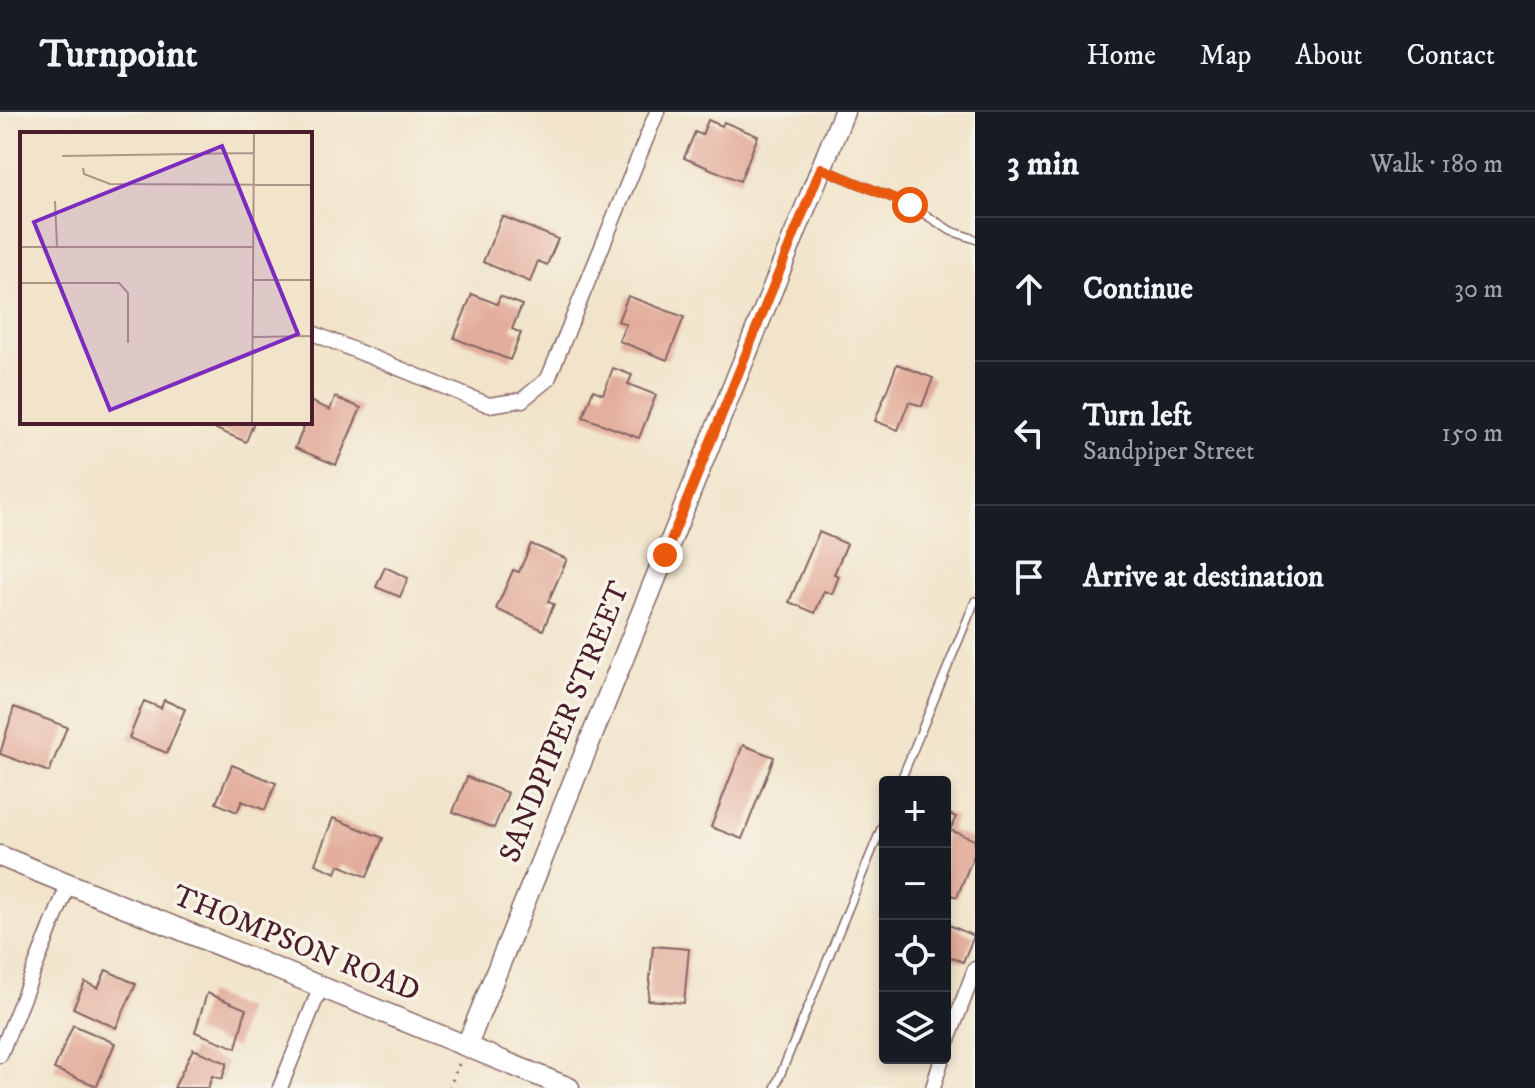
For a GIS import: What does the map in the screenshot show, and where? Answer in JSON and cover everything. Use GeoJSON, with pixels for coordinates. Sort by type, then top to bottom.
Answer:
{"type":"FeatureCollection","features":[{"type":"Feature","properties":{"kind":"street"},"geometry":{"type":"LineString","coordinates":[[312,333],[489,405],[522,400],[548,379],[657,112]]}},
{"type":"Feature","properties":{"kind":"street","name":"SANDPIPER STREET"},"geometry":{"type":"LineString","coordinates":[[467,1045],[844,112]]}},
{"type":"Feature","properties":{"kind":"street","name":"THOMPSON ROAD"},"geometry":{"type":"LineString","coordinates":[[0,856],[569,1088]]}},
{"type":"Feature","properties":{"kind":"street"},"geometry":{"type":"LineString","coordinates":[[0,1055],[68,885]]}},
{"type":"Feature","properties":{"kind":"street"},"geometry":{"type":"LineString","coordinates":[[951,1032],[975,969]]}},
{"type":"Feature","properties":{"kind":"street"},"geometry":{"type":"LineString","coordinates":[[280,1088],[321,986]]}},
{"type":"Feature","properties":{"kind":"street"},"geometry":{"type":"LineString","coordinates":[[933,1088],[940,1064]]}},
{"type":"Feature","properties":{"kind":"lane"},"geometry":{"type":"LineString","coordinates":[[821,168],[910,205],[951,231],[975,239]]}},
{"type":"Feature","properties":{"kind":"lane"},"geometry":{"type":"LineString","coordinates":[[902,776],[975,601]]}},
{"type":"Feature","properties":{"kind":"lane"},"geometry":{"type":"LineString","coordinates":[[775,1088],[879,834]]}},
{"type":"Feature","properties":{"kind":"path"},"geometry":{"type":"LineString","coordinates":[[449,1088],[467,1045]]}},
{"type":"Feature","properties":{"kind":"building"},"geometry":{"type":"Polygon","coordinates":[[[708,120],[722,126],[724,122],[758,136],[740,181],[684,158],[695,132],[702,135],[708,120]]]}},
{"type":"Feature","properties":{"kind":"building"},"geometry":{"type":"Polygon","coordinates":[[[502,216],[558,239],[547,265],[538,261],[530,282],[483,262],[502,216]]]}},
{"type":"Feature","properties":{"kind":"building"},"geometry":{"type":"Polygon","coordinates":[[[472,294],[497,304],[500,296],[522,305],[512,329],[521,333],[510,360],[454,338],[472,294]]]}},
{"type":"Feature","properties":{"kind":"building"},"geometry":{"type":"Polygon","coordinates":[[[628,296],[684,317],[667,360],[619,341],[626,324],[618,321],[628,296]]]}},
{"type":"Feature","properties":{"kind":"building"},"geometry":{"type":"Polygon","coordinates":[[[897,364],[933,378],[922,406],[909,402],[898,430],[875,421],[897,364]]]}},
{"type":"Feature","properties":{"kind":"building"},"geometry":{"type":"Polygon","coordinates":[[[613,368],[632,375],[628,384],[656,395],[639,438],[583,417],[593,390],[603,394],[613,368]]]}},
{"type":"Feature","properties":{"kind":"building"},"geometry":{"type":"Polygon","coordinates":[[[335,397],[361,408],[336,465],[295,448],[305,424],[312,424],[312,402],[330,410],[335,397]]]}},
{"type":"Feature","properties":{"kind":"building"},"geometry":{"type":"Polygon","coordinates":[[[205,424],[253,424],[246,442],[205,424]]]}},
{"type":"Feature","properties":{"kind":"building"},"geometry":{"type":"Polygon","coordinates":[[[819,532],[847,544],[834,574],[839,576],[832,594],[824,591],[815,613],[789,602],[819,532]]]}},
{"type":"Feature","properties":{"kind":"building"},"geometry":{"type":"Polygon","coordinates":[[[531,544],[567,559],[548,602],[554,604],[543,630],[496,609],[513,570],[519,572],[531,544]]]}},
{"type":"Feature","properties":{"kind":"building"},"geometry":{"type":"Polygon","coordinates":[[[385,567],[408,578],[400,597],[376,587],[385,567]]]}},
{"type":"Feature","properties":{"kind":"building"},"geometry":{"type":"Polygon","coordinates":[[[164,700],[185,709],[167,753],[129,738],[144,701],[161,708],[164,700]]]}},
{"type":"Feature","properties":{"kind":"building"},"geometry":{"type":"Polygon","coordinates":[[[14,707],[67,727],[49,772],[0,754],[14,707]]]}},
{"type":"Feature","properties":{"kind":"building"},"geometry":{"type":"Polygon","coordinates":[[[743,745],[774,757],[742,839],[711,827],[743,745]]]}},
{"type":"Feature","properties":{"kind":"building"},"geometry":{"type":"Polygon","coordinates":[[[232,765],[276,783],[265,810],[242,801],[237,812],[216,803],[232,765]]]}},
{"type":"Feature","properties":{"kind":"building"},"geometry":{"type":"Polygon","coordinates":[[[467,777],[508,793],[494,828],[453,812],[467,777]]]}},
{"type":"Feature","properties":{"kind":"building"},"geometry":{"type":"Polygon","coordinates":[[[333,818],[383,838],[367,877],[339,865],[336,873],[315,864],[333,818]]]}},
{"type":"Feature","properties":{"kind":"building"},"geometry":{"type":"Polygon","coordinates":[[[951,830],[975,840],[975,852],[957,897],[951,895],[951,830]]]}},
{"type":"Feature","properties":{"kind":"building"},"geometry":{"type":"Polygon","coordinates":[[[951,926],[974,936],[963,962],[951,957],[951,926]]]}},
{"type":"Feature","properties":{"kind":"building"},"geometry":{"type":"Polygon","coordinates":[[[653,946],[689,949],[684,1003],[648,1000],[653,946]]]}},
{"type":"Feature","properties":{"kind":"building"},"geometry":{"type":"Polygon","coordinates":[[[106,970],[136,984],[116,1028],[73,1008],[85,982],[98,988],[106,970]]]}},
{"type":"Feature","properties":{"kind":"building"},"geometry":{"type":"Polygon","coordinates":[[[207,993],[246,1009],[236,1048],[195,1032],[207,993]]]}},
{"type":"Feature","properties":{"kind":"building"},"geometry":{"type":"Polygon","coordinates":[[[73,1025],[115,1043],[97,1086],[54,1069],[73,1025]]]}},
{"type":"Feature","properties":{"kind":"building"},"geometry":{"type":"Polygon","coordinates":[[[193,1049],[227,1063],[222,1079],[212,1076],[208,1088],[174,1088],[193,1049]]]}},
{"type":"Feature","properties":{"kind":"route"},"geometry":{"type":"LineString","coordinates":[[665,555],[821,168],[910,205]]}}]}
